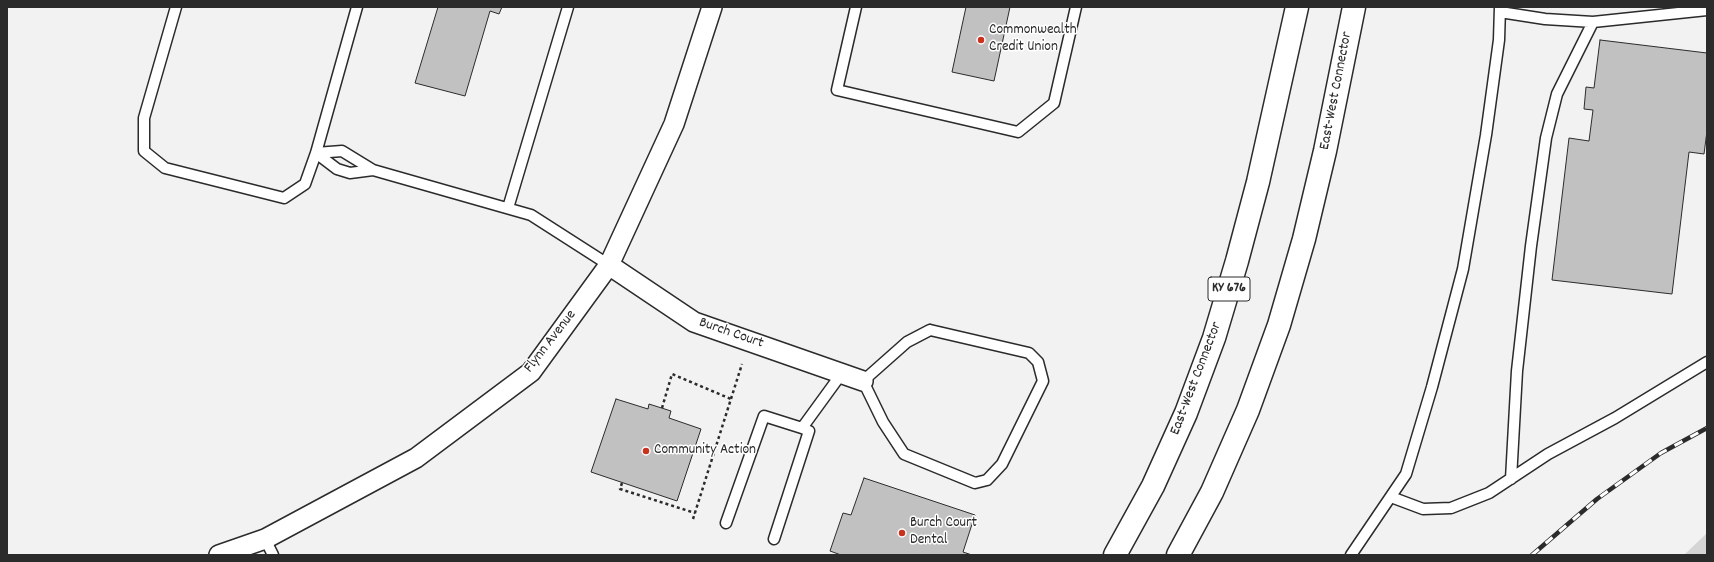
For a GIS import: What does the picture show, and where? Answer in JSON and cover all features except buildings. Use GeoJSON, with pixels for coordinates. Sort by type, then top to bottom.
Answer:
{"type":"FeatureCollection","features":[{"type":"Feature","properties":{"kind":"main road","name":"East-West Connector"},"geometry":{"type":"LineString","coordinates":[[1115,555],[1157,478],[1186,413],[1214,338],[1237,261],[1256,189],[1297,7]]}},
{"type":"Feature","properties":{"kind":"main road","name":"East-West Connector"},"geometry":{"type":"LineString","coordinates":[[1178,555],[1212,492],[1248,410],[1279,326],[1304,239],[1323,158],[1354,7]]}},
{"type":"Feature","properties":{"kind":"street","name":"Flynn Avenue"},"geometry":{"type":"LineString","coordinates":[[219,555],[265,538],[416,458],[531,372],[610,265],[674,124],[712,7]]}},
{"type":"Feature","properties":{"kind":"street","name":"Burch Court"},"geometry":{"type":"LineString","coordinates":[[610,265],[694,322],[863,380]]}},
{"type":"Feature","properties":{"kind":"lane"},"geometry":{"type":"LineString","coordinates":[[176,7],[144,118],[144,151],[165,168],[284,198],[305,184],[316,152],[357,7]]}},
{"type":"Feature","properties":{"kind":"lane"},"geometry":{"type":"LineString","coordinates":[[508,208],[568,7]]}},
{"type":"Feature","properties":{"kind":"lane"},"geometry":{"type":"LineString","coordinates":[[856,7],[837,90],[1018,132],[1054,103],[1076,7]]}},
{"type":"Feature","properties":{"kind":"lane"},"geometry":{"type":"LineString","coordinates":[[1351,555],[1406,474],[1432,387],[1462,269],[1486,135],[1499,40],[1500,10],[1545,19],[1593,22],[1707,10]]}},
{"type":"Feature","properties":{"kind":"lane"},"geometry":{"type":"LineString","coordinates":[[1511,479],[1516,371],[1546,138],[1556,94],[1593,22]]}},
{"type":"Feature","properties":{"kind":"lane"},"geometry":{"type":"LineString","coordinates":[[316,152],[342,151],[373,170],[530,215],[610,265]]}},
{"type":"Feature","properties":{"kind":"lane"},"geometry":{"type":"LineString","coordinates":[[316,152],[337,169],[350,173],[373,170]]}},
{"type":"Feature","properties":{"kind":"lane"},"geometry":{"type":"LineString","coordinates":[[930,330],[1029,354],[1038,362],[1043,381],[1002,464],[987,480],[975,482],[904,454],[883,422],[863,380],[907,342],[930,330]]}},
{"type":"Feature","properties":{"kind":"lane"},"geometry":{"type":"LineString","coordinates":[[1391,497],[1423,509],[1451,508],[1489,493],[1548,454],[1615,418],[1707,362]]}},
{"type":"Feature","properties":{"kind":"lane"},"geometry":{"type":"LineString","coordinates":[[802,428],[842,373]]}},
{"type":"Feature","properties":{"kind":"lane"},"geometry":{"type":"LineString","coordinates":[[726,523],[764,416],[802,428],[809,431],[774,539]]}},
{"type":"Feature","properties":{"kind":"lane"},"geometry":{"type":"LineString","coordinates":[[265,538],[273,555]]}},
{"type":"Feature","properties":{"kind":"path"},"geometry":{"type":"LineString","coordinates":[[693,519],[742,364]]}},
{"type":"Feature","properties":{"kind":"path"},"geometry":{"type":"LineString","coordinates":[[662,408],[672,374],[731,399]]}},
{"type":"Feature","properties":{"kind":"path"},"geometry":{"type":"LineString","coordinates":[[622,483],[620,488],[695,513]]}},
{"type":"Feature","properties":{"kind":"shaded area"},"geometry":{"type":"Polygon","coordinates":[[[1707,533],[1707,555],[1684,555],[1707,533]]]}},
{"type":"Feature","properties":{"kind":"railway"},"geometry":{"type":"LineString","coordinates":[[1532,555],[1597,499],[1661,453],[1707,428]]}},
{"type":"Feature","properties":{"kind":"place","name":"Commonwealth Credit Union"},"geometry":{"type":"Point","coordinates":[981,40]}},
{"type":"Feature","properties":{"kind":"place","name":"Community Action"},"geometry":{"type":"Point","coordinates":[646,451]}},
{"type":"Feature","properties":{"kind":"place","name":"Burch Court Dental"},"geometry":{"type":"Point","coordinates":[902,533]}}]}
